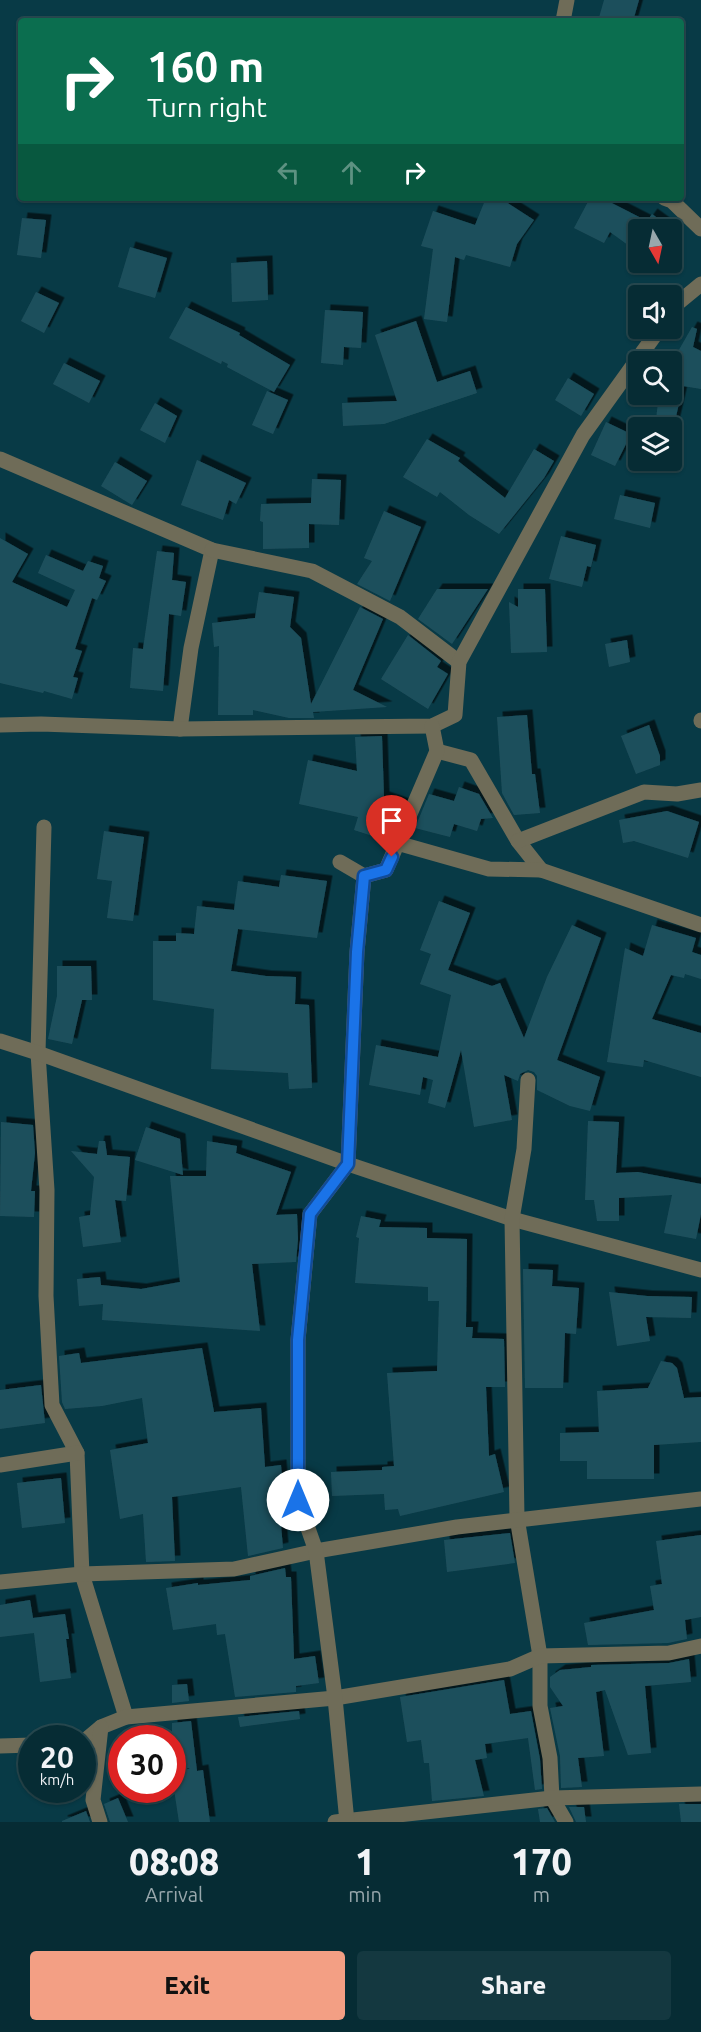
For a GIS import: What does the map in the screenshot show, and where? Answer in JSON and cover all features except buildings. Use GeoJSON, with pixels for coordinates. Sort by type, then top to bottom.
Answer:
{"type":"FeatureCollection","features":[{"type":"Feature","properties":{"kind":"street"},"geometry":{"type":"LineString","coordinates":[[564,18],[567,0]]}},
{"type":"Feature","properties":{"kind":"street"},"geometry":{"type":"LineString","coordinates":[[672,201],[701,230]]}},
{"type":"Feature","properties":{"kind":"street"},"geometry":{"type":"LineString","coordinates":[[682,300],[701,284]]}},
{"type":"Feature","properties":{"kind":"street"},"geometry":{"type":"LineString","coordinates":[[0,725],[41,724],[180,729],[432,726],[455,715],[459,662],[583,435],[652,339]]}},
{"type":"Feature","properties":{"kind":"street"},"geometry":{"type":"LineString","coordinates":[[0,459],[212,550],[312,571],[400,617],[459,662]]}},
{"type":"Feature","properties":{"kind":"street"},"geometry":{"type":"LineString","coordinates":[[180,729],[191,648],[212,550]]}},
{"type":"Feature","properties":{"kind":"street"},"geometry":{"type":"LineString","coordinates":[[340,862],[364,876],[386,870],[437,751],[432,726]]}},
{"type":"Feature","properties":{"kind":"street"},"geometry":{"type":"LineString","coordinates":[[437,751],[471,760],[518,841],[541,870]]}},
{"type":"Feature","properties":{"kind":"street"},"geometry":{"type":"LineString","coordinates":[[518,841],[644,792],[676,794],[701,790]]}},
{"type":"Feature","properties":{"kind":"street"},"geometry":{"type":"LineString","coordinates":[[44,827],[38,1053],[47,1190],[46,1296],[52,1405],[77,1453],[82,1574],[126,1717]]}},
{"type":"Feature","properties":{"kind":"street"},"geometry":{"type":"LineString","coordinates":[[397,843],[489,869],[541,870],[701,925]]}},
{"type":"Feature","properties":{"kind":"street"},"geometry":{"type":"LineString","coordinates":[[364,876],[357,952],[348,1164],[310,1214],[298,1340],[298,1500],[316,1551],[335,1698],[343,1821],[552,1798],[701,1794]]}},
{"type":"Feature","properties":{"kind":"street"},"geometry":{"type":"LineString","coordinates":[[0,1041],[348,1164],[512,1219],[701,1270]]}},
{"type":"Feature","properties":{"kind":"street"},"geometry":{"type":"LineString","coordinates":[[528,1080],[524,1149],[512,1219],[517,1518],[540,1656],[540,1706],[550,1758],[552,1798],[566,1822]]}},
{"type":"Feature","properties":{"kind":"street"},"geometry":{"type":"LineString","coordinates":[[0,1465],[77,1453]]}},
{"type":"Feature","properties":{"kind":"street"},"geometry":{"type":"LineString","coordinates":[[0,1582],[82,1574],[234,1569],[316,1551],[517,1518],[701,1499]]}},
{"type":"Feature","properties":{"kind":"street"},"geometry":{"type":"LineString","coordinates":[[96,1732],[126,1717],[335,1698],[510,1669],[540,1656],[669,1653],[701,1646]]}},
{"type":"Feature","properties":{"kind":"street"},"geometry":{"type":"LineString","coordinates":[[100,1822],[93,1800],[101,1728]]}},
{"type":"Feature","properties":{"kind":"street"},"geometry":{"type":"LineString","coordinates":[[0,1746],[18,1745]]}},
{"type":"Feature","properties":{"kind":"route"},"geometry":{"type":"LineString","coordinates":[[298,1500],[298,1340],[310,1214],[348,1164],[357,952],[364,876],[386,870],[392,857]]}}]}
